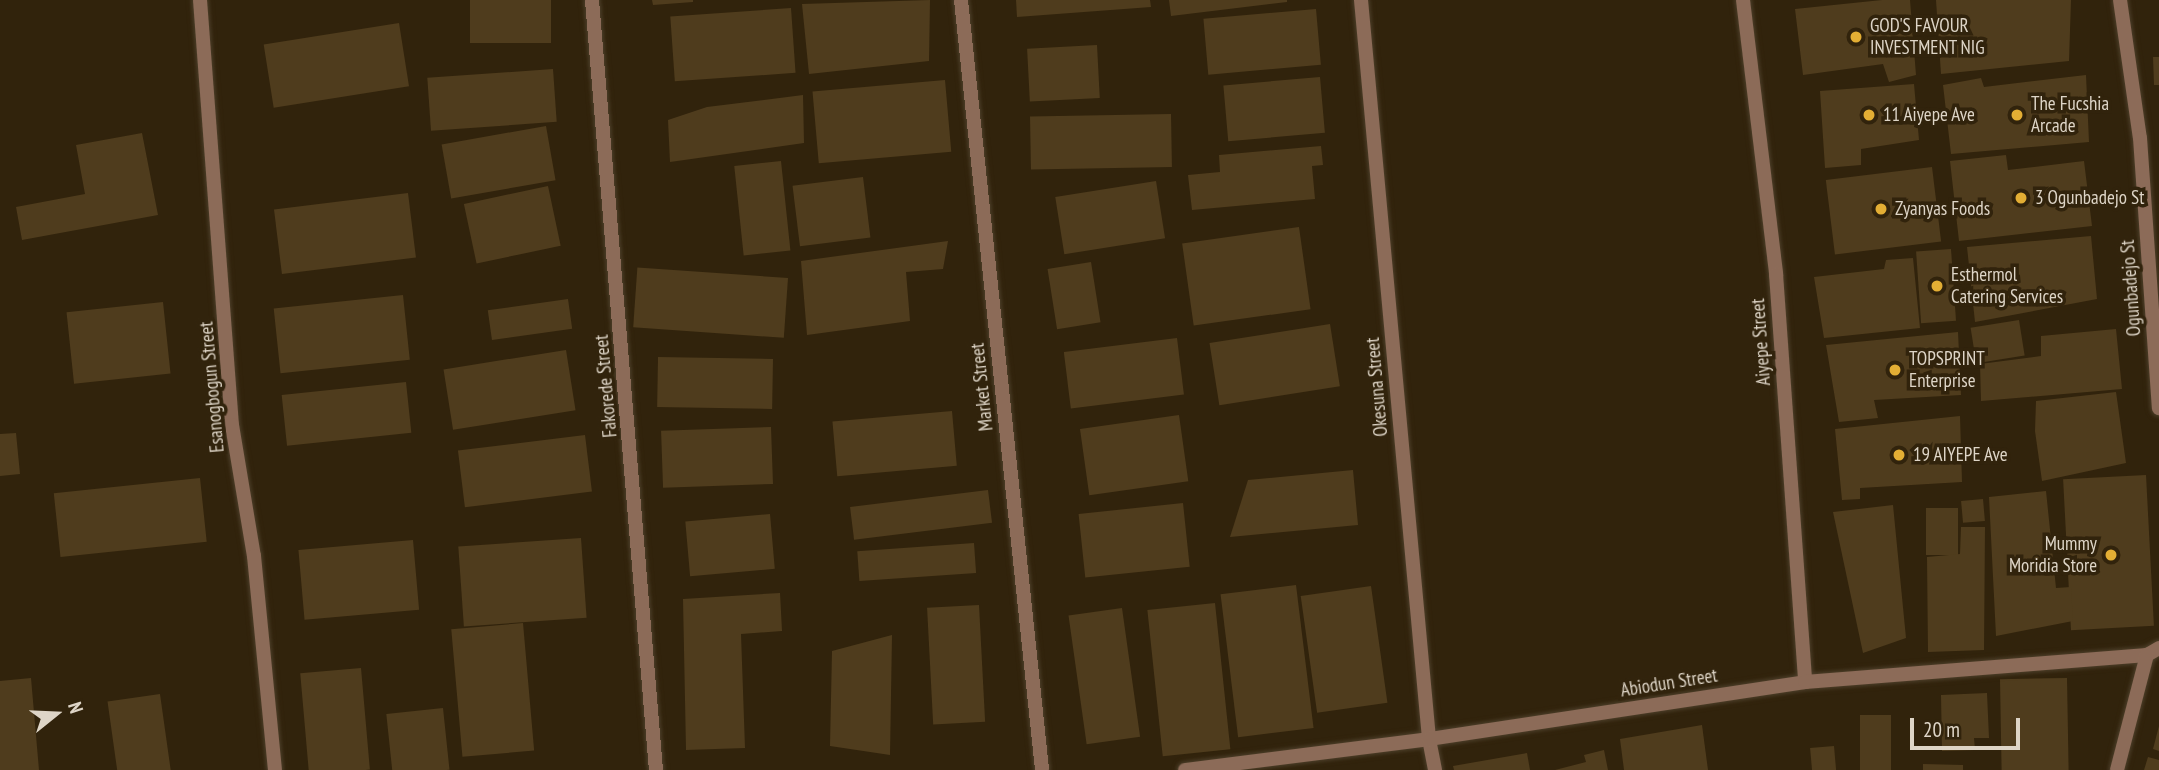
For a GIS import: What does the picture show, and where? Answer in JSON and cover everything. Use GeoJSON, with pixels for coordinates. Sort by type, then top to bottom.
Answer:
{"type":"FeatureCollection","features":[{"type":"Feature","properties":{"kind":"street","name":"Esanogbogun Street"},"geometry":{"type":"LineString","coordinates":[[200,0],[232,425],[254,556],[275,770]]}},
{"type":"Feature","properties":{"kind":"street","name":"Fakorede Street"},"geometry":{"type":"LineString","coordinates":[[592,0],[656,770]]}},
{"type":"Feature","properties":{"kind":"street","name":"Market Street"},"geometry":{"type":"LineString","coordinates":[[961,0],[1042,770]]}},
{"type":"Feature","properties":{"kind":"street","name":"Okesuna Street"},"geometry":{"type":"LineString","coordinates":[[1361,0],[1429,739],[1435,770]]}},
{"type":"Feature","properties":{"kind":"street","name":"Aiyepe Street"},"geometry":{"type":"LineString","coordinates":[[1744,0],[1776,274],[1805,682]]}},
{"type":"Feature","properties":{"kind":"street","name":"Ogunbadejo St"},"geometry":{"type":"LineString","coordinates":[[2120,0],[2140,138],[2159,408]]}},
{"type":"Feature","properties":{"kind":"street","name":"Abiodun Street"},"geometry":{"type":"LineString","coordinates":[[1185,770],[1429,739],[1805,682],[2153,652]]}},
{"type":"Feature","properties":{"kind":"street"},"geometry":{"type":"LineString","coordinates":[[2117,770],[2153,652]]}},
{"type":"Feature","properties":{"kind":"building"},"geometry":{"type":"Polygon","coordinates":[[[470,0],[551,0],[551,43],[470,43],[470,0]]]}},
{"type":"Feature","properties":{"kind":"building"},"geometry":{"type":"Polygon","coordinates":[[[652,0],[693,0],[693,2],[653,5],[652,0]]]}},
{"type":"Feature","properties":{"kind":"building"},"geometry":{"type":"Polygon","coordinates":[[[930,0],[929,61],[809,74],[802,4],[930,0]]]}},
{"type":"Feature","properties":{"kind":"building"},"geometry":{"type":"Polygon","coordinates":[[[1016,0],[1150,0],[1151,7],[1017,17],[1016,0]]]}},
{"type":"Feature","properties":{"kind":"building"},"geometry":{"type":"Polygon","coordinates":[[[1169,0],[1287,0],[1287,2],[1171,16],[1169,0]]]}},
{"type":"Feature","properties":{"kind":"building","name":"GOD'S FAVOUR INVESTMENT NIG"},"geometry":{"type":"Polygon","coordinates":[[[1882,0],[1910,0],[1916,75],[1889,82],[1883,64],[1803,75],[1795,9],[1882,0]]]}},
{"type":"Feature","properties":{"kind":"building"},"geometry":{"type":"Polygon","coordinates":[[[1936,0],[2071,0],[2069,61],[1941,74],[1936,0]]]}},
{"type":"Feature","properties":{"kind":"building"},"geometry":{"type":"Polygon","coordinates":[[[791,8],[796,73],[675,81],[670,16],[791,8]]]}},
{"type":"Feature","properties":{"kind":"building"},"geometry":{"type":"Polygon","coordinates":[[[1316,9],[1321,65],[1208,75],[1203,19],[1316,9]]]}},
{"type":"Feature","properties":{"kind":"building"},"geometry":{"type":"Polygon","coordinates":[[[399,23],[409,86],[274,108],[264,44],[399,23]]]}},
{"type":"Feature","properties":{"kind":"building"},"geometry":{"type":"Polygon","coordinates":[[[1097,45],[1100,98],[1030,102],[1027,49],[1097,45]]]}},
{"type":"Feature","properties":{"kind":"building"},"geometry":{"type":"Polygon","coordinates":[[[2153,57],[2159,57],[2159,85],[2154,85],[2153,57]]]}},
{"type":"Feature","properties":{"kind":"building"},"geometry":{"type":"Polygon","coordinates":[[[553,69],[557,122],[431,131],[427,78],[553,69]]]}},
{"type":"Feature","properties":{"kind":"building","name":"The Fucshia Arcade"},"geometry":{"type":"Polygon","coordinates":[[[2086,75],[2089,142],[1951,154],[1943,85],[1981,78],[1984,87],[2086,75]]]}},
{"type":"Feature","properties":{"kind":"building"},"geometry":{"type":"Polygon","coordinates":[[[1320,77],[1325,133],[1228,141],[1223,85],[1320,77]]]}},
{"type":"Feature","properties":{"kind":"building"},"geometry":{"type":"Polygon","coordinates":[[[945,80],[951,152],[819,163],[813,92],[945,80]]]}},
{"type":"Feature","properties":{"kind":"building","name":"11 Aiyepe Ave"},"geometry":{"type":"Polygon","coordinates":[[[1914,84],[1919,140],[1861,149],[1861,165],[1825,168],[1820,91],[1914,84]]]}},
{"type":"Feature","properties":{"kind":"building"},"geometry":{"type":"Polygon","coordinates":[[[803,95],[804,143],[670,162],[668,120],[707,107],[803,95]]]}},
{"type":"Feature","properties":{"kind":"building"},"geometry":{"type":"Polygon","coordinates":[[[1171,114],[1172,167],[1031,169],[1030,116],[1171,114]]]}},
{"type":"Feature","properties":{"kind":"building"},"geometry":{"type":"Polygon","coordinates":[[[546,126],[556,180],[451,199],[442,144],[546,126]]]}},
{"type":"Feature","properties":{"kind":"building"},"geometry":{"type":"Polygon","coordinates":[[[142,133],[158,215],[22,240],[16,207],[85,194],[76,145],[142,133]]]}},
{"type":"Feature","properties":{"kind":"building"},"geometry":{"type":"Polygon","coordinates":[[[1321,146],[1323,165],[1312,166],[1315,199],[1192,210],[1188,175],[1220,172],[1219,155],[1321,146]]]}},
{"type":"Feature","properties":{"kind":"building","name":"3 Ogunbadejo St"},"geometry":{"type":"Polygon","coordinates":[[[2006,155],[2008,170],[2084,161],[2092,226],[1959,241],[1950,161],[2006,155]]]}},
{"type":"Feature","properties":{"kind":"building"},"geometry":{"type":"Polygon","coordinates":[[[781,161],[790,251],[744,255],[734,166],[781,161]]]}},
{"type":"Feature","properties":{"kind":"building","name":"Zyanyas Foods"},"geometry":{"type":"Polygon","coordinates":[[[1932,167],[1941,241],[1835,254],[1826,180],[1932,167]]]}},
{"type":"Feature","properties":{"kind":"building"},"geometry":{"type":"Polygon","coordinates":[[[863,177],[870,238],[800,246],[793,186],[863,177]]]}},
{"type":"Feature","properties":{"kind":"building"},"geometry":{"type":"Polygon","coordinates":[[[1156,181],[1165,238],[1064,254],[1055,197],[1156,181]]]}},
{"type":"Feature","properties":{"kind":"building"},"geometry":{"type":"Polygon","coordinates":[[[548,186],[561,246],[477,264],[464,204],[548,186]]]}},
{"type":"Feature","properties":{"kind":"building"},"geometry":{"type":"Polygon","coordinates":[[[408,193],[416,258],[282,274],[274,209],[408,193]]]}},
{"type":"Feature","properties":{"kind":"building"},"geometry":{"type":"Polygon","coordinates":[[[1299,227],[1311,309],[1194,326],[1182,243],[1299,227]]]}},
{"type":"Feature","properties":{"kind":"building"},"geometry":{"type":"Polygon","coordinates":[[[2091,236],[2097,299],[1975,322],[1967,247],[2091,236]]]}},
{"type":"Feature","properties":{"kind":"building"},"geometry":{"type":"Polygon","coordinates":[[[948,241],[943,269],[906,272],[910,321],[807,335],[801,261],[948,241]]]}},
{"type":"Feature","properties":{"kind":"building","name":"Esthermol Catering Services"},"geometry":{"type":"Polygon","coordinates":[[[1951,249],[1956,321],[1921,323],[1916,251],[1951,249]]]}},
{"type":"Feature","properties":{"kind":"building","name":"TOPSPRINT Enterprise"},"geometry":{"type":"Polygon","coordinates":[[[1913,258],[1920,328],[1824,338],[1814,277],[1884,269],[1886,260],[1913,258]]]}},
{"type":"Feature","properties":{"kind":"building"},"geometry":{"type":"Polygon","coordinates":[[[1091,262],[1101,322],[1057,329],[1048,269],[1091,262]]]}},
{"type":"Feature","properties":{"kind":"building"},"geometry":{"type":"Polygon","coordinates":[[[637,267],[788,278],[784,338],[633,327],[637,267]]]}},
{"type":"Feature","properties":{"kind":"building"},"geometry":{"type":"Polygon","coordinates":[[[403,295],[410,360],[281,373],[274,309],[403,295]]]}},
{"type":"Feature","properties":{"kind":"building"},"geometry":{"type":"Polygon","coordinates":[[[568,299],[572,329],[492,340],[488,310],[568,299]]]}},
{"type":"Feature","properties":{"kind":"building"},"geometry":{"type":"Polygon","coordinates":[[[163,302],[171,374],[74,384],[67,312],[163,302]]]}},
{"type":"Feature","properties":{"kind":"building"},"geometry":{"type":"Polygon","coordinates":[[[2019,320],[2025,356],[1976,363],[1971,328],[2019,320]]]}},
{"type":"Feature","properties":{"kind":"building"},"geometry":{"type":"Polygon","coordinates":[[[1330,324],[1340,386],[1219,405],[1210,343],[1330,324]]]}},
{"type":"Feature","properties":{"kind":"building"},"geometry":{"type":"Polygon","coordinates":[[[2116,329],[2122,389],[1981,401],[1980,364],[2041,356],[2041,336],[2116,329]]]}},
{"type":"Feature","properties":{"kind":"building","name":"TOPSPRINT Enterprise"},"geometry":{"type":"Polygon","coordinates":[[[1958,332],[1961,395],[1874,400],[1878,418],[1839,422],[1826,345],[1958,332]]]}},
{"type":"Feature","properties":{"kind":"building"},"geometry":{"type":"Polygon","coordinates":[[[1177,338],[1184,395],[1071,408],[1064,352],[1177,338]]]}},
{"type":"Feature","properties":{"kind":"building"},"geometry":{"type":"Polygon","coordinates":[[[566,350],[576,410],[453,430],[444,369],[566,350]]]}},
{"type":"Feature","properties":{"kind":"building"},"geometry":{"type":"Polygon","coordinates":[[[658,357],[773,359],[772,409],[657,407],[658,357]]]}},
{"type":"Feature","properties":{"kind":"building"},"geometry":{"type":"Polygon","coordinates":[[[406,382],[411,433],[287,446],[282,395],[406,382]]]}},
{"type":"Feature","properties":{"kind":"building"},"geometry":{"type":"Polygon","coordinates":[[[2116,392],[2126,463],[2042,481],[2035,431],[2036,401],[2116,392]]]}},
{"type":"Feature","properties":{"kind":"building"},"geometry":{"type":"Polygon","coordinates":[[[952,411],[957,466],[837,476],[832,421],[952,411]]]}},
{"type":"Feature","properties":{"kind":"building"},"geometry":{"type":"Polygon","coordinates":[[[1179,415],[1188,481],[1089,495],[1080,429],[1179,415]]]}},
{"type":"Feature","properties":{"kind":"building","name":"19 AIYEPE Ave"},"geometry":{"type":"Polygon","coordinates":[[[1960,416],[1962,482],[1860,488],[1860,499],[1842,500],[1835,429],[1960,416]]]}},
{"type":"Feature","properties":{"kind":"building"},"geometry":{"type":"Polygon","coordinates":[[[771,427],[773,484],[663,488],[661,431],[771,427]]]}},
{"type":"Feature","properties":{"kind":"building"},"geometry":{"type":"Polygon","coordinates":[[[16,433],[20,474],[0,476],[0,434],[16,433]]]}},
{"type":"Feature","properties":{"kind":"building"},"geometry":{"type":"Polygon","coordinates":[[[585,435],[592,492],[465,507],[458,451],[585,435]]]}},
{"type":"Feature","properties":{"kind":"building"},"geometry":{"type":"Polygon","coordinates":[[[1353,470],[1358,525],[1230,537],[1248,480],[1353,470]]]}},
{"type":"Feature","properties":{"kind":"building","name":"Mummy Moridia Store"},"geometry":{"type":"Polygon","coordinates":[[[2146,475],[2154,626],[2071,630],[2063,479],[2146,475]]]}},
{"type":"Feature","properties":{"kind":"building"},"geometry":{"type":"Polygon","coordinates":[[[200,478],[207,542],[60,557],[54,493],[200,478]]]}},
{"type":"Feature","properties":{"kind":"building"},"geometry":{"type":"Polygon","coordinates":[[[988,490],[992,523],[854,540],[850,507],[988,490]]]}},
{"type":"Feature","properties":{"kind":"building"},"geometry":{"type":"Polygon","coordinates":[[[2046,491],[2056,588],[2071,587],[2073,621],[1996,636],[1989,497],[2046,491]]]}},
{"type":"Feature","properties":{"kind":"building"},"geometry":{"type":"Polygon","coordinates":[[[1983,499],[1985,521],[1963,523],[1961,501],[1983,499]]]}},
{"type":"Feature","properties":{"kind":"building"},"geometry":{"type":"Polygon","coordinates":[[[1183,503],[1190,567],[1085,578],[1079,514],[1183,503]]]}},
{"type":"Feature","properties":{"kind":"building"},"geometry":{"type":"Polygon","coordinates":[[[1893,505],[1906,638],[1863,653],[1833,512],[1893,505]]]}},
{"type":"Feature","properties":{"kind":"building"},"geometry":{"type":"Polygon","coordinates":[[[1926,508],[1958,508],[1958,555],[1926,555],[1926,508]]]}},
{"type":"Feature","properties":{"kind":"building"},"geometry":{"type":"Polygon","coordinates":[[[770,514],[775,569],[690,576],[685,521],[770,514]]]}},
{"type":"Feature","properties":{"kind":"building"},"geometry":{"type":"Polygon","coordinates":[[[1961,527],[1985,527],[1984,650],[1928,652],[1927,557],[1960,554],[1961,527]]]}},
{"type":"Feature","properties":{"kind":"building"},"geometry":{"type":"Polygon","coordinates":[[[581,538],[587,618],[464,626],[458,547],[581,538]]]}},
{"type":"Feature","properties":{"kind":"building"},"geometry":{"type":"Polygon","coordinates":[[[413,540],[419,610],[305,620],[298,550],[413,540]]]}},
{"type":"Feature","properties":{"kind":"building"},"geometry":{"type":"Polygon","coordinates":[[[974,543],[976,573],[859,581],[857,551],[974,543]]]}},
{"type":"Feature","properties":{"kind":"building"},"geometry":{"type":"Polygon","coordinates":[[[1296,585],[1314,728],[1238,737],[1221,594],[1296,585]]]}},
{"type":"Feature","properties":{"kind":"building"},"geometry":{"type":"Polygon","coordinates":[[[1371,586],[1387,703],[1317,713],[1301,596],[1371,586]]]}},
{"type":"Feature","properties":{"kind":"building"},"geometry":{"type":"Polygon","coordinates":[[[780,593],[782,631],[741,634],[745,748],[686,750],[683,599],[780,593]]]}},
{"type":"Feature","properties":{"kind":"building"},"geometry":{"type":"Polygon","coordinates":[[[1215,603],[1230,749],[1163,756],[1147,610],[1215,603]]]}},
{"type":"Feature","properties":{"kind":"building"},"geometry":{"type":"Polygon","coordinates":[[[979,605],[985,722],[933,725],[927,608],[979,605]]]}},
{"type":"Feature","properties":{"kind":"building"},"geometry":{"type":"Polygon","coordinates":[[[1122,608],[1140,737],[1087,744],[1069,616],[1122,608]]]}},
{"type":"Feature","properties":{"kind":"building"},"geometry":{"type":"Polygon","coordinates":[[[523,623],[534,751],[462,757],[451,629],[523,623]]]}},
{"type":"Feature","properties":{"kind":"building"},"geometry":{"type":"Polygon","coordinates":[[[892,635],[890,755],[830,746],[832,651],[892,635]]]}},
{"type":"Feature","properties":{"kind":"building"},"geometry":{"type":"Polygon","coordinates":[[[361,668],[370,770],[309,770],[300,673],[361,668]]]}},
{"type":"Feature","properties":{"kind":"building"},"geometry":{"type":"Polygon","coordinates":[[[31,678],[39,770],[0,770],[0,681],[31,678]]]}},
{"type":"Feature","properties":{"kind":"building"},"geometry":{"type":"Polygon","coordinates":[[[2067,678],[2069,770],[2002,770],[2000,679],[2067,678]]]}},
{"type":"Feature","properties":{"kind":"building"},"geometry":{"type":"Polygon","coordinates":[[[1987,693],[1989,738],[1974,738],[1975,750],[1942,751],[1941,695],[1987,693]]]}},
{"type":"Feature","properties":{"kind":"building"},"geometry":{"type":"Polygon","coordinates":[[[160,694],[171,770],[117,770],[108,701],[160,694]]]}},
{"type":"Feature","properties":{"kind":"building"},"geometry":{"type":"Polygon","coordinates":[[[443,708],[449,770],[392,770],[386,714],[443,708]]]}},
{"type":"Feature","properties":{"kind":"building"},"geometry":{"type":"Polygon","coordinates":[[[1860,715],[1891,715],[1891,770],[1860,770],[1860,715]]]}},
{"type":"Feature","properties":{"kind":"building"},"geometry":{"type":"Polygon","coordinates":[[[1702,725],[1708,770],[1624,770],[1620,739],[1702,725]]]}},
{"type":"Feature","properties":{"kind":"building"},"geometry":{"type":"Polygon","coordinates":[[[2159,726],[2159,751],[2153,749],[2159,726]]]}},
{"type":"Feature","properties":{"kind":"building"},"geometry":{"type":"Polygon","coordinates":[[[1834,746],[1836,770],[1812,770],[1810,748],[1834,746]]]}},
{"type":"Feature","properties":{"kind":"building"},"geometry":{"type":"Polygon","coordinates":[[[1604,750],[1608,770],[1555,770],[1586,762],[1584,755],[1604,750]]]}},
{"type":"Feature","properties":{"kind":"building"},"geometry":{"type":"Polygon","coordinates":[[[1527,753],[1530,770],[1454,770],[1453,766],[1527,753]]]}},
{"type":"Feature","properties":{"kind":"building"},"geometry":{"type":"Polygon","coordinates":[[[2148,757],[2159,760],[2159,770],[2144,770],[2148,757]]]}},
{"type":"Feature","properties":{"kind":"building"},"geometry":{"type":"Polygon","coordinates":[[[1923,764],[1963,765],[1963,770],[1923,770],[1923,764]]]}},
{"type":"Feature","properties":{"kind":"place","name":"GOD'S FAVOUR INVESTMENT NIG"},"geometry":{"type":"Point","coordinates":[1856,37]}},
{"type":"Feature","properties":{"kind":"place","name":"11 Aiyepe Ave"},"geometry":{"type":"Point","coordinates":[1869,115]}},
{"type":"Feature","properties":{"kind":"place","name":"The Fucshia Arcade"},"geometry":{"type":"Point","coordinates":[2017,115]}},
{"type":"Feature","properties":{"kind":"place","name":"3 Ogunbadejo St"},"geometry":{"type":"Point","coordinates":[2021,198]}},
{"type":"Feature","properties":{"kind":"place","name":"Zyanyas Foods"},"geometry":{"type":"Point","coordinates":[1881,209]}},
{"type":"Feature","properties":{"kind":"place","name":"Esthermol Catering Services"},"geometry":{"type":"Point","coordinates":[1937,286]}},
{"type":"Feature","properties":{"kind":"place","name":"TOPSPRINT Enterprise"},"geometry":{"type":"Point","coordinates":[1895,370]}},
{"type":"Feature","properties":{"kind":"place","name":"19 AIYEPE Ave"},"geometry":{"type":"Point","coordinates":[1899,455]}},
{"type":"Feature","properties":{"kind":"place","name":"Mummy Moridia Store"},"geometry":{"type":"Point","coordinates":[2111,555]}}]}
